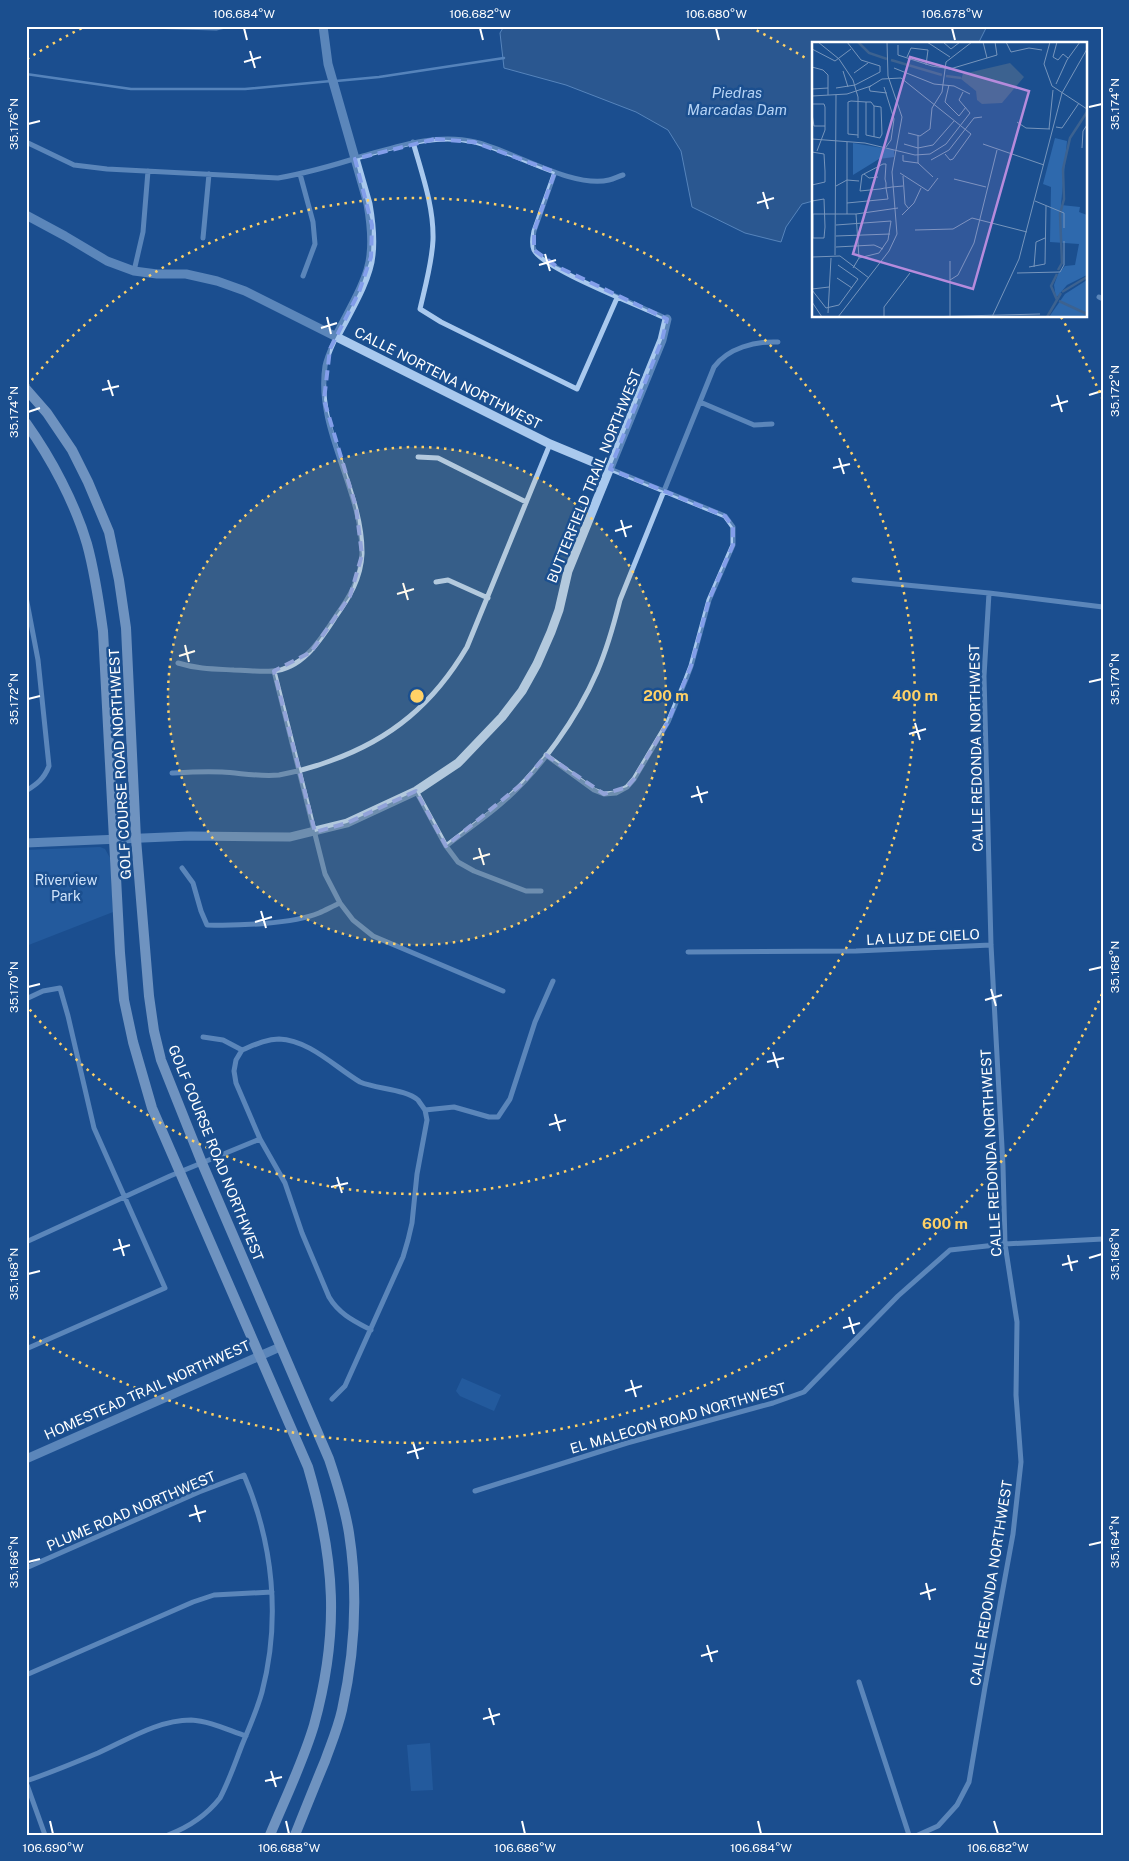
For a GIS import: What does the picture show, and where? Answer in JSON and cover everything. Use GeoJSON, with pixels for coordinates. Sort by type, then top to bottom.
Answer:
{"type":"FeatureCollection","features":[{"type":"Feature","properties":{"kind":"main road","name":"GOLF COURSE ROAD NORTHWEST"},"geometry":{"type":"LineString","coordinates":[[26,389],[47,413],[72,450],[88,482],[109,532],[119,580],[126,628],[136,839],[149,996],[154,1031],[161,1060],[202,1164],[329,1459],[349,1533],[354,1595],[351,1656],[342,1711],[334,1737],[295,1835]]}},
{"type":"Feature","properties":{"kind":"main road","name":"GOLF COURSE ROAD NORTHWEST"},"geometry":{"type":"LineString","coordinates":[[26,423],[50,460],[68,496],[86,542],[97,586],[103,631],[120,953],[124,1000],[132,1042],[152,1108],[308,1467],[325,1529],[332,1594],[331,1633],[326,1676],[313,1726],[270,1835]]}},
{"type":"Feature","properties":{"kind":"street"},"geometry":{"type":"LineString","coordinates":[[146,26],[225,26]]}},
{"type":"Feature","properties":{"kind":"street"},"geometry":{"type":"LineString","coordinates":[[178,663],[193,668],[274,671],[292,665],[311,652],[350,596],[358,575],[362,555],[360,527],[356,507],[328,420],[324,400],[326,365],[336,337],[359,292],[371,257],[372,225],[368,204],[328,64],[323,26]]}},
{"type":"Feature","properties":{"kind":"street"},"geometry":{"type":"LineString","coordinates":[[26,142],[74,165],[278,178],[300,174],[412,142],[435,139],[474,142],[555,172],[592,181],[608,180],[623,174]]}},
{"type":"Feature","properties":{"kind":"street"},"geometry":{"type":"LineString","coordinates":[[412,142],[432,214],[433,241],[420,309],[440,322],[577,389],[616,298]]}},
{"type":"Feature","properties":{"kind":"street"},"geometry":{"type":"LineString","coordinates":[[134,271],[143,232],[148,171]]}},
{"type":"Feature","properties":{"kind":"street"},"geometry":{"type":"LineString","coordinates":[[555,172],[534,231],[532,240],[534,250],[541,258],[616,298],[667,319]]}},
{"type":"Feature","properties":{"kind":"street"},"geometry":{"type":"LineString","coordinates":[[203,238],[209,174]]}},
{"type":"Feature","properties":{"kind":"street"},"geometry":{"type":"LineString","coordinates":[[300,174],[314,222],[315,244],[303,276]]}},
{"type":"Feature","properties":{"kind":"street","name":"CALLE NORTENA NORTHWEST"},"geometry":{"type":"LineString","coordinates":[[26,215],[107,261],[134,271],[157,274],[186,274],[217,281],[245,291],[550,444],[610,469]]}},
{"type":"Feature","properties":{"kind":"street","name":"BUTTERFIELD TRAIL NORTHWEST"},"geometry":{"type":"LineString","coordinates":[[26,843],[190,836],[290,838],[347,823],[416,791],[458,763],[502,717],[522,691],[537,664],[552,632],[568,571],[662,340],[667,319]]}},
{"type":"Feature","properties":{"kind":"street"},"geometry":{"type":"LineString","coordinates":[[446,846],[504,801],[523,783],[546,755],[574,715],[597,673],[612,632],[620,600],[714,367],[720,359],[733,350],[764,341],[778,342]]}},
{"type":"Feature","properties":{"kind":"street"},"geometry":{"type":"LineString","coordinates":[[700,402],[754,424],[772,424]]}},
{"type":"Feature","properties":{"kind":"street"},"geometry":{"type":"LineString","coordinates":[[172,773],[222,772],[256,776],[279,775],[300,770],[344,756],[374,742],[396,728],[420,708],[455,667],[467,646],[550,444]]}},
{"type":"Feature","properties":{"kind":"street"},"geometry":{"type":"LineString","coordinates":[[418,457],[438,458],[526,502]]}},
{"type":"Feature","properties":{"kind":"street"},"geometry":{"type":"LineString","coordinates":[[546,755],[594,790],[604,794],[616,792],[627,787],[634,779],[668,722],[691,666],[710,600],[733,545],[733,527],[725,516],[610,469]]}},
{"type":"Feature","properties":{"kind":"street"},"geometry":{"type":"LineString","coordinates":[[436,582],[448,580],[488,598]]}},
{"type":"Feature","properties":{"kind":"street"},"geometry":{"type":"LineString","coordinates":[[854,580],[989,593],[1103,607]]}},
{"type":"Feature","properties":{"kind":"street","name":"CALLE REDONDA NORTHWEST"},"geometry":{"type":"LineString","coordinates":[[918,1835],[938,1826],[956,1805],[969,1782],[984,1687],[1013,1534],[1021,1462],[1016,1395],[1017,1322],[1005,1244],[1003,1166],[991,945],[984,676],[989,593]]}},
{"type":"Feature","properties":{"kind":"street"},"geometry":{"type":"LineString","coordinates":[[26,597],[38,660],[49,766],[45,776],[26,791]]}},
{"type":"Feature","properties":{"kind":"street"},"geometry":{"type":"LineString","coordinates":[[274,671],[325,874],[340,902],[353,920],[373,936],[503,991]]}},
{"type":"Feature","properties":{"kind":"street"},"geometry":{"type":"LineString","coordinates":[[416,791],[446,846],[458,862],[474,871],[526,891],[541,891]]}},
{"type":"Feature","properties":{"kind":"street"},"geometry":{"type":"LineString","coordinates":[[182,868],[193,882],[207,925],[300,918],[318,913],[340,902]]}},
{"type":"Feature","properties":{"kind":"street","name":"LA LUZ DE CIELO"},"geometry":{"type":"LineString","coordinates":[[688,952],[856,951],[991,945]]}},
{"type":"Feature","properties":{"kind":"street"},"geometry":{"type":"LineString","coordinates":[[425,1110],[454,1107],[489,1117],[498,1117],[510,1099],[535,1022],[553,981]]}},
{"type":"Feature","properties":{"kind":"street"},"geometry":{"type":"LineString","coordinates":[[26,999],[60,988],[94,1128],[165,1288],[26,1349]]}},
{"type":"Feature","properties":{"kind":"street"},"geometry":{"type":"LineString","coordinates":[[203,1037],[223,1040],[242,1050]]}},
{"type":"Feature","properties":{"kind":"street"},"geometry":{"type":"LineString","coordinates":[[332,1399],[345,1386],[371,1330],[403,1258],[412,1223],[418,1167],[427,1120],[425,1110],[410,1095],[369,1086],[360,1082],[308,1047],[296,1042],[279,1039],[262,1041],[242,1050],[236,1060],[234,1071],[236,1083],[260,1138],[286,1183],[302,1233],[332,1301],[344,1316],[371,1330]]}},
{"type":"Feature","properties":{"kind":"street"},"geometry":{"type":"LineString","coordinates":[[26,1242],[260,1138]]}},
{"type":"Feature","properties":{"kind":"street","name":"EL MALECON ROAD NORTHWEST"},"geometry":{"type":"LineString","coordinates":[[475,1491],[627,1443],[773,1403],[804,1392],[898,1296],[950,1250],[1005,1244],[1103,1239]]}},
{"type":"Feature","properties":{"kind":"street","name":"HOMESTEAD TRAIL NORTHWEST"},"geometry":{"type":"LineString","coordinates":[[26,1459],[280,1347]]}},
{"type":"Feature","properties":{"kind":"street","name":"PLUME ROAD NORTHWEST"},"geometry":{"type":"LineString","coordinates":[[26,1568],[244,1474],[257,1504],[268,1553],[272,1592]]}},
{"type":"Feature","properties":{"kind":"street"},"geometry":{"type":"LineString","coordinates":[[26,1675],[193,1602],[214,1595],[272,1592],[273,1619],[270,1654],[262,1693],[220,1798],[196,1822],[170,1834]]}},
{"type":"Feature","properties":{"kind":"street"},"geometry":{"type":"LineString","coordinates":[[859,1682],[909,1835]]}},
{"type":"Feature","properties":{"kind":"street"},"geometry":{"type":"LineString","coordinates":[[45,1835],[26,1782],[96,1754],[160,1725],[176,1721],[207,1722],[246,1736]]}},
{"type":"Feature","properties":{"kind":"highlighted area"},"geometry":{"type":"Polygon","coordinates":[[[435,139],[474,142],[555,172],[534,231],[534,250],[556,266],[667,319],[662,340],[610,469],[725,516],[733,527],[733,545],[709,600],[691,666],[668,722],[634,779],[627,787],[604,794],[546,755],[523,783],[446,846],[416,791],[347,823],[315,832],[274,671],[311,652],[350,596],[362,555],[356,507],[324,400],[330,349],[359,292],[371,257],[372,225],[355,159],[435,139]]]}},
{"type":"Feature","properties":{"kind":"green space","name":"Riverview Park"},"geometry":{"type":"Polygon","coordinates":[[[100,847],[105,849],[110,858],[113,912],[26,946],[26,850],[100,847]]]}},
{"type":"Feature","properties":{"kind":"green space"},"geometry":{"type":"Polygon","coordinates":[[[462,1378],[501,1395],[494,1411],[460,1396],[456,1391],[462,1378]]]}},
{"type":"Feature","properties":{"kind":"green space"},"geometry":{"type":"Polygon","coordinates":[[[430,1743],[433,1790],[411,1791],[407,1745],[430,1743]]]}},
{"type":"Feature","properties":{"kind":"water","name":"Piedras Marcadas Dam"},"geometry":{"type":"Polygon","coordinates":[[[504,26],[987,26],[979,42],[812,42],[812,201],[802,204],[786,227],[781,242],[745,233],[692,207],[681,151],[668,130],[636,112],[566,85],[504,68],[500,33],[504,26]]]}},
{"type":"Feature","properties":{"kind":"waterway"},"geometry":{"type":"LineString","coordinates":[[336,81],[379,77],[504,58]]}},
{"type":"Feature","properties":{"kind":"waterway"},"geometry":{"type":"LineString","coordinates":[[26,74],[131,89],[245,89],[331,81]]}}]}
